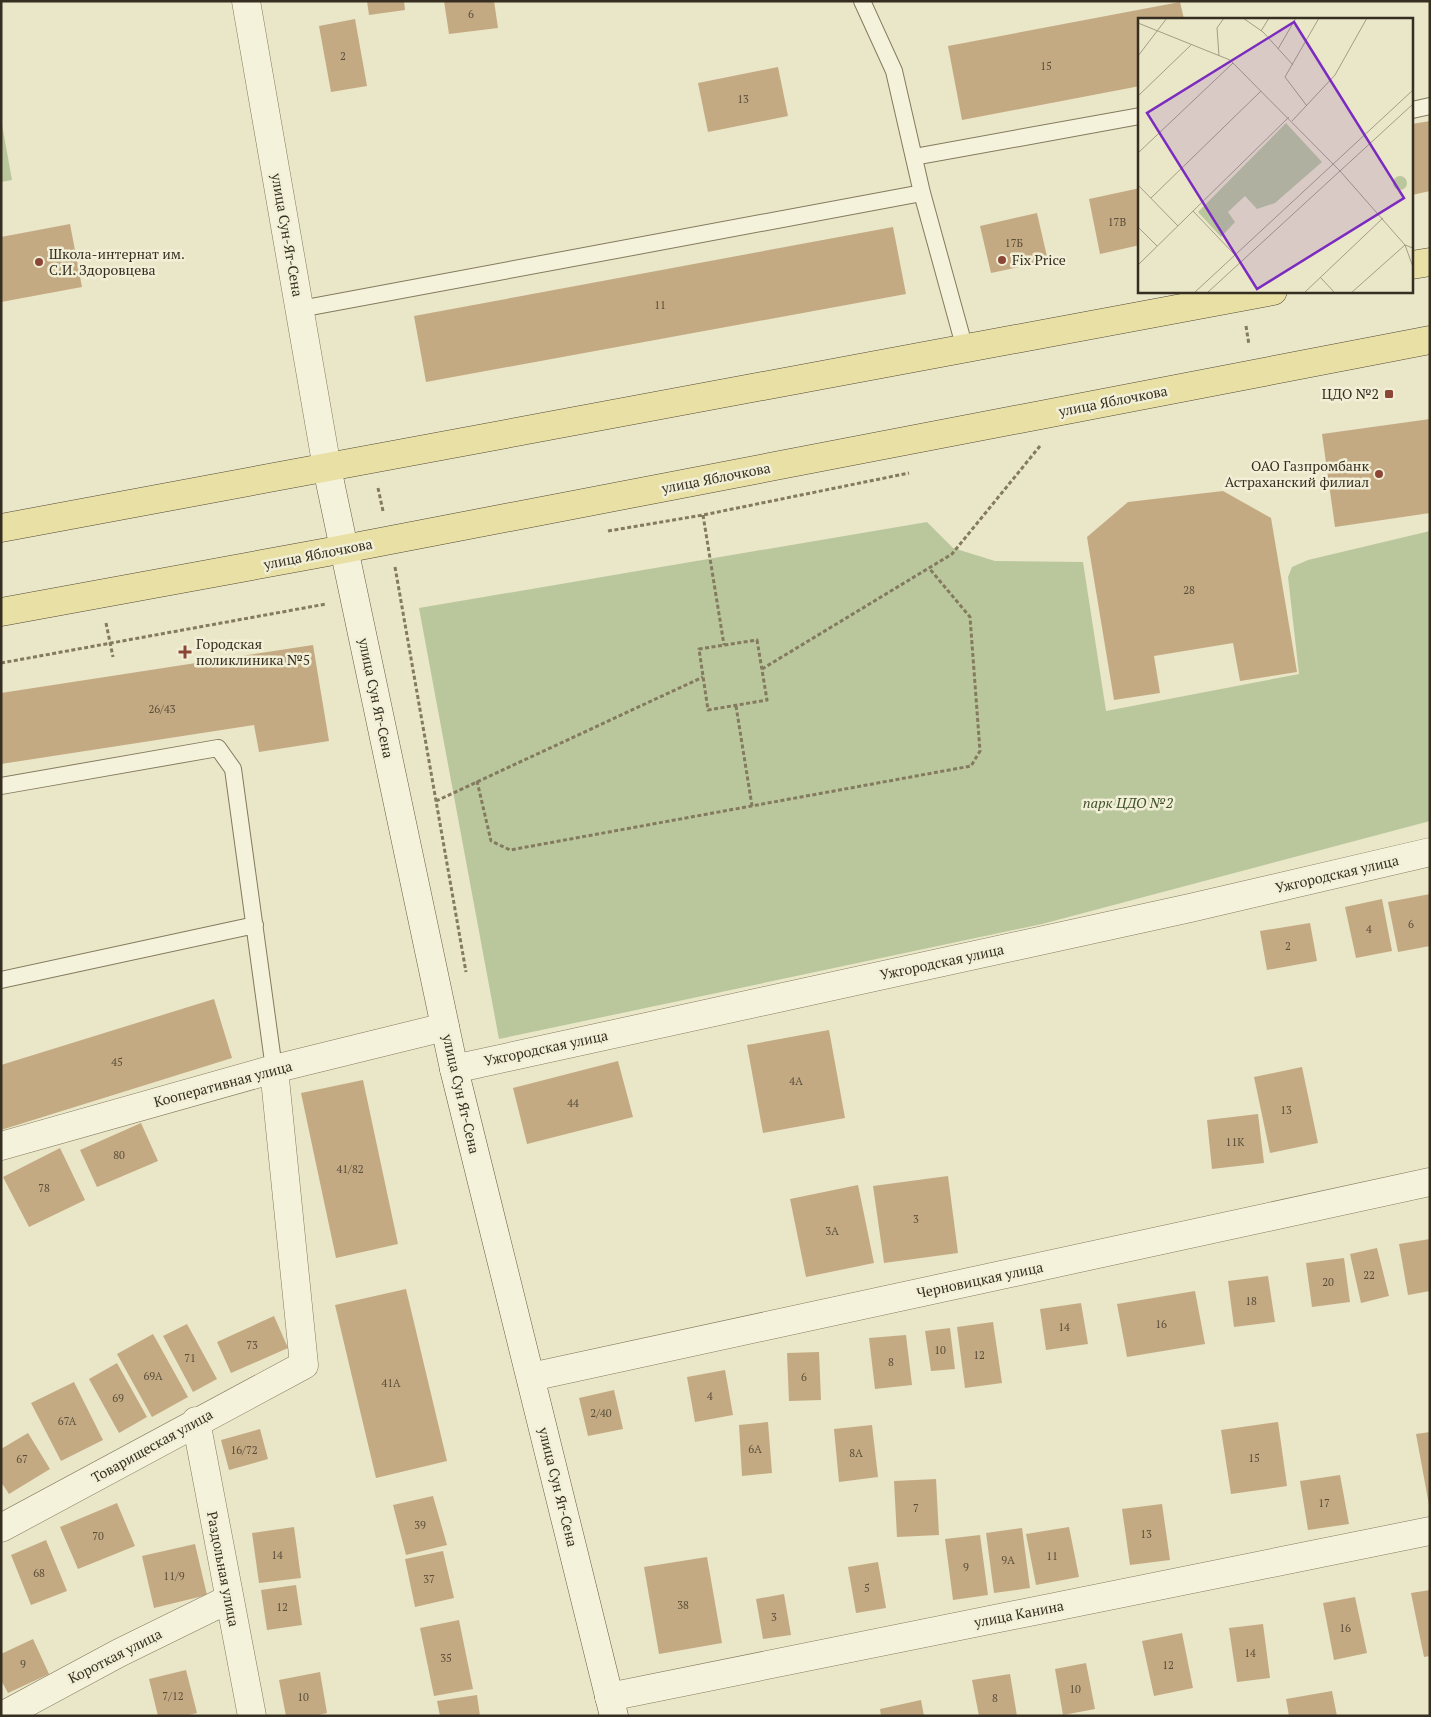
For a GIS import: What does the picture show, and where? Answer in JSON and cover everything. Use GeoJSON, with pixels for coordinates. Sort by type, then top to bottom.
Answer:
{"type":"FeatureCollection","features":[{"type":"Feature","properties":{"kind":"main road"},"geometry":{"type":"LineString","coordinates":[[1414,265],[1430,262]]}},
{"type":"Feature","properties":{"kind":"main road"},"geometry":{"type":"LineString","coordinates":[[1,528],[965,349],[1213,297],[1262,292]]}},
{"type":"Feature","properties":{"kind":"main road","name":"улица Яблочкова"},"geometry":{"type":"LineString","coordinates":[[1,612],[344,549],[1430,340]]}},
{"type":"Feature","properties":{"kind":"street","name":"улица Сун-Ят-Сена"},"geometry":{"type":"LineString","coordinates":[[246,1],[327,468]]}},
{"type":"Feature","properties":{"kind":"street","name":"улица Сун Ят-Сена"},"geometry":{"type":"LineString","coordinates":[[327,468],[454,1069],[611,1706]]}},
{"type":"Feature","properties":{"kind":"street","name":"Ужгородская улица"},"geometry":{"type":"LineString","coordinates":[[454,1069],[1190,908],[1430,852]]}},
{"type":"Feature","properties":{"kind":"street","name":"Кооперативная улица"},"geometry":{"type":"LineString","coordinates":[[1,1146],[274,1070],[445,1027]]}},
{"type":"Feature","properties":{"kind":"street","name":"Товарищеская улица"},"geometry":{"type":"LineString","coordinates":[[1,1528],[304,1365],[274,1070]]}},
{"type":"Feature","properties":{"kind":"street","name":"Черновицкая улица"},"geometry":{"type":"LineString","coordinates":[[531,1377],[1430,1182]]}},
{"type":"Feature","properties":{"kind":"street","name":"Раздольная улица"},"geometry":{"type":"LineString","coordinates":[[196,1422],[252,1716]]}},
{"type":"Feature","properties":{"kind":"street","name":"улица Канина"},"geometry":{"type":"LineString","coordinates":[[611,1706],[1430,1531]]}},
{"type":"Feature","properties":{"kind":"street","name":"Короткая улица"},"geometry":{"type":"LineString","coordinates":[[2,1716],[119,1653],[229,1599]]}},
{"type":"Feature","properties":{"kind":"lane"},"geometry":{"type":"LineString","coordinates":[[862,1],[894,71],[922,193],[965,349]]}},
{"type":"Feature","properties":{"kind":"lane"},"geometry":{"type":"LineString","coordinates":[[1414,110],[1430,106]]}},
{"type":"Feature","properties":{"kind":"lane"},"geometry":{"type":"LineString","coordinates":[[914,157],[1138,116]]}},
{"type":"Feature","properties":{"kind":"lane"},"geometry":{"type":"LineString","coordinates":[[300,309],[922,193]]}},
{"type":"Feature","properties":{"kind":"lane"},"geometry":{"type":"LineString","coordinates":[[1,786],[218,748],[233,769],[274,1070]]}},
{"type":"Feature","properties":{"kind":"lane"},"geometry":{"type":"LineString","coordinates":[[1,980],[254,925]]}},
{"type":"Feature","properties":{"kind":"path"},"geometry":{"type":"LineString","coordinates":[[762,669],[952,554],[1040,446]]}},
{"type":"Feature","properties":{"kind":"path"},"geometry":{"type":"LineString","coordinates":[[377,481],[385,517]]}},
{"type":"Feature","properties":{"kind":"path"},"geometry":{"type":"LineString","coordinates":[[703,515],[724,645]]}},
{"type":"Feature","properties":{"kind":"path"},"geometry":{"type":"LineString","coordinates":[[395,567],[467,977]]}},
{"type":"Feature","properties":{"kind":"path"},"geometry":{"type":"LineString","coordinates":[[478,782],[491,841],[510,850],[971,766],[980,752],[970,617],[929,568]]}},
{"type":"Feature","properties":{"kind":"path"},"geometry":{"type":"LineString","coordinates":[[1,663],[329,604]]}},
{"type":"Feature","properties":{"kind":"path"},"geometry":{"type":"LineString","coordinates":[[106,623],[113,657]]}},
{"type":"Feature","properties":{"kind":"path"},"geometry":{"type":"LineString","coordinates":[[757,640],[762,669],[767,700],[708,710],[699,649],[757,640]]}},
{"type":"Feature","properties":{"kind":"path"},"geometry":{"type":"LineString","coordinates":[[436,801],[703,677]]}},
{"type":"Feature","properties":{"kind":"path"},"geometry":{"type":"LineString","coordinates":[[736,706],[752,806]]}},
{"type":"Feature","properties":{"kind":"green space"},"geometry":{"type":"Polygon","coordinates":[[[1,119],[12,180],[1,182],[1,119]]]}},
{"type":"Feature","properties":{"kind":"green space","name":"парк ЦДО №2"},"geometry":{"type":"Polygon","coordinates":[[[927,522],[953,548],[995,561],[1083,562],[1106,711],[1299,674],[1288,577],[1292,567],[1308,560],[1430,531],[1430,821],[1042,924],[499,1039],[419,608],[927,522]]]}},
{"type":"Feature","properties":{"kind":"building"},"geometry":{"type":"Polygon","coordinates":[[[367,1],[404,1],[405,10],[369,15],[367,1]]]}},
{"type":"Feature","properties":{"kind":"building"},"geometry":{"type":"Polygon","coordinates":[[[444,1],[494,1],[498,28],[449,34],[444,1]]]}},
{"type":"Feature","properties":{"kind":"building"},"geometry":{"type":"Polygon","coordinates":[[[1180,2],[1184,18],[1138,18],[1138,86],[962,120],[948,46],[1180,2]]]}},
{"type":"Feature","properties":{"kind":"building"},"geometry":{"type":"Polygon","coordinates":[[[355,19],[367,86],[331,92],[319,26],[355,19]]]}},
{"type":"Feature","properties":{"kind":"building"},"geometry":{"type":"Polygon","coordinates":[[[778,67],[788,116],[708,132],[698,83],[778,67]]]}},
{"type":"Feature","properties":{"kind":"building"},"geometry":{"type":"Polygon","coordinates":[[[1430,121],[1430,191],[1414,195],[1414,124],[1430,121]]]}},
{"type":"Feature","properties":{"kind":"building"},"geometry":{"type":"Polygon","coordinates":[[[1138,188],[1138,245],[1100,254],[1089,199],[1138,188]]]}},
{"type":"Feature","properties":{"kind":"building"},"geometry":{"type":"Polygon","coordinates":[[[1037,213],[1048,261],[991,273],[980,226],[1037,213]]]}},
{"type":"Feature","properties":{"kind":"building","name":"Школа-интернат им. С.И. Здоровцева"},"geometry":{"type":"Polygon","coordinates":[[[70,224],[82,287],[1,302],[1,237],[70,224]]]}},
{"type":"Feature","properties":{"kind":"building"},"geometry":{"type":"Polygon","coordinates":[[[893,227],[906,294],[426,382],[414,316],[893,227]]]}},
{"type":"Feature","properties":{"kind":"building","name":"ОАО Газпромбанк Астраханский филиал"},"geometry":{"type":"Polygon","coordinates":[[[1430,419],[1430,513],[1335,527],[1322,434],[1430,419]]]}},
{"type":"Feature","properties":{"kind":"building"},"geometry":{"type":"Polygon","coordinates":[[[1223,491],[1271,518],[1297,672],[1240,681],[1233,643],[1154,656],[1160,693],[1114,700],[1087,537],[1128,502],[1223,491]]]}},
{"type":"Feature","properties":{"kind":"building"},"geometry":{"type":"Polygon","coordinates":[[[313,645],[329,741],[259,752],[254,725],[1,764],[1,693],[313,645]]]}},
{"type":"Feature","properties":{"kind":"building"},"geometry":{"type":"Polygon","coordinates":[[[1430,894],[1430,946],[1398,952],[1388,902],[1430,894]]]}},
{"type":"Feature","properties":{"kind":"building"},"geometry":{"type":"Polygon","coordinates":[[[1382,899],[1392,951],[1356,958],[1345,907],[1382,899]]]}},
{"type":"Feature","properties":{"kind":"building"},"geometry":{"type":"Polygon","coordinates":[[[1310,923],[1317,961],[1267,970],[1260,931],[1310,923]]]}},
{"type":"Feature","properties":{"kind":"building"},"geometry":{"type":"Polygon","coordinates":[[[214,999],[232,1058],[1,1130],[1,1065],[214,999]]]}},
{"type":"Feature","properties":{"kind":"building"},"geometry":{"type":"Polygon","coordinates":[[[829,1030],[845,1118],[763,1133],[747,1045],[829,1030]]]}},
{"type":"Feature","properties":{"kind":"building"},"geometry":{"type":"Polygon","coordinates":[[[618,1061],[633,1117],[527,1144],[513,1088],[618,1061]]]}},
{"type":"Feature","properties":{"kind":"building"},"geometry":{"type":"Polygon","coordinates":[[[1302,1067],[1318,1143],[1270,1153],[1254,1077],[1302,1067]]]}},
{"type":"Feature","properties":{"kind":"building"},"geometry":{"type":"Polygon","coordinates":[[[363,1080],[398,1244],[336,1258],[301,1093],[363,1080]]]}},
{"type":"Feature","properties":{"kind":"building"},"geometry":{"type":"Polygon","coordinates":[[[1258,1114],[1264,1163],[1212,1169],[1207,1120],[1258,1114]]]}},
{"type":"Feature","properties":{"kind":"building"},"geometry":{"type":"Polygon","coordinates":[[[141,1123],[158,1161],[97,1187],[80,1150],[141,1123]]]}},
{"type":"Feature","properties":{"kind":"building"},"geometry":{"type":"Polygon","coordinates":[[[60,1148],[85,1200],[29,1227],[3,1177],[60,1148]]]}},
{"type":"Feature","properties":{"kind":"building"},"geometry":{"type":"Polygon","coordinates":[[[948,1176],[958,1253],[884,1263],[873,1186],[948,1176]]]}},
{"type":"Feature","properties":{"kind":"building"},"geometry":{"type":"Polygon","coordinates":[[[858,1185],[874,1263],[806,1277],[790,1199],[858,1185]]]}},
{"type":"Feature","properties":{"kind":"building"},"geometry":{"type":"Polygon","coordinates":[[[1430,1239],[1430,1291],[1408,1295],[1399,1244],[1430,1239]]]}},
{"type":"Feature","properties":{"kind":"building"},"geometry":{"type":"Polygon","coordinates":[[[1377,1248],[1389,1296],[1361,1303],[1350,1254],[1377,1248]]]}},
{"type":"Feature","properties":{"kind":"building"},"geometry":{"type":"Polygon","coordinates":[[[1344,1258],[1350,1302],[1312,1307],[1306,1263],[1344,1258]]]}},
{"type":"Feature","properties":{"kind":"building"},"geometry":{"type":"Polygon","coordinates":[[[1268,1276],[1275,1322],[1234,1327],[1228,1281],[1268,1276]]]}},
{"type":"Feature","properties":{"kind":"building"},"geometry":{"type":"Polygon","coordinates":[[[406,1289],[447,1461],[376,1478],[335,1305],[406,1289]]]}},
{"type":"Feature","properties":{"kind":"building"},"geometry":{"type":"Polygon","coordinates":[[[1195,1291],[1205,1344],[1127,1357],[1117,1304],[1195,1291]]]}},
{"type":"Feature","properties":{"kind":"building"},"geometry":{"type":"Polygon","coordinates":[[[1081,1303],[1088,1344],[1046,1350],[1040,1309],[1081,1303]]]}},
{"type":"Feature","properties":{"kind":"building"},"geometry":{"type":"Polygon","coordinates":[[[274,1316],[288,1348],[231,1373],[217,1342],[274,1316]]]}},
{"type":"Feature","properties":{"kind":"building"},"geometry":{"type":"Polygon","coordinates":[[[993,1322],[1002,1383],[965,1388],[957,1327],[993,1322]]]}},
{"type":"Feature","properties":{"kind":"building"},"geometry":{"type":"Polygon","coordinates":[[[187,1324],[217,1379],[193,1392],[163,1336],[187,1324]]]}},
{"type":"Feature","properties":{"kind":"building"},"geometry":{"type":"Polygon","coordinates":[[[950,1328],[955,1369],[931,1371],[925,1331],[950,1328]]]}},
{"type":"Feature","properties":{"kind":"building"},"geometry":{"type":"Polygon","coordinates":[[[153,1334],[188,1397],[152,1417],[117,1354],[153,1334]]]}},
{"type":"Feature","properties":{"kind":"building"},"geometry":{"type":"Polygon","coordinates":[[[906,1335],[912,1385],[875,1389],[869,1338],[906,1335]]]}},
{"type":"Feature","properties":{"kind":"building"},"geometry":{"type":"Polygon","coordinates":[[[819,1352],[821,1400],[789,1401],[787,1353],[819,1352]]]}},
{"type":"Feature","properties":{"kind":"building"},"geometry":{"type":"Polygon","coordinates":[[[117,1363],[147,1417],[119,1433],[89,1379],[117,1363]]]}},
{"type":"Feature","properties":{"kind":"building"},"geometry":{"type":"Polygon","coordinates":[[[725,1370],[733,1415],[695,1422],[687,1377],[725,1370]]]}},
{"type":"Feature","properties":{"kind":"building"},"geometry":{"type":"Polygon","coordinates":[[[74,1382],[103,1440],[61,1461],[31,1403],[74,1382]]]}},
{"type":"Feature","properties":{"kind":"building"},"geometry":{"type":"Polygon","coordinates":[[[614,1390],[623,1429],[588,1436],[579,1398],[614,1390]]]}},
{"type":"Feature","properties":{"kind":"building"},"geometry":{"type":"Polygon","coordinates":[[[768,1422],[772,1473],[742,1476],[739,1425],[768,1422]]]}},
{"type":"Feature","properties":{"kind":"building"},"geometry":{"type":"Polygon","coordinates":[[[1278,1422],[1287,1486],[1231,1494],[1221,1430],[1278,1422]]]}},
{"type":"Feature","properties":{"kind":"building"},"geometry":{"type":"Polygon","coordinates":[[[872,1425],[878,1477],[839,1482],[834,1429],[872,1425]]]}},
{"type":"Feature","properties":{"kind":"building"},"geometry":{"type":"Polygon","coordinates":[[[260,1429],[268,1459],[229,1470],[221,1440],[260,1429]]]}},
{"type":"Feature","properties":{"kind":"building"},"geometry":{"type":"Polygon","coordinates":[[[1430,1432],[1430,1505],[1429,1505],[1416,1434],[1430,1432]]]}},
{"type":"Feature","properties":{"kind":"building"},"geometry":{"type":"Polygon","coordinates":[[[28,1433],[50,1469],[9,1494],[1,1482],[1,1449],[28,1433]]]}},
{"type":"Feature","properties":{"kind":"building"},"geometry":{"type":"Polygon","coordinates":[[[1340,1475],[1349,1524],[1308,1530],[1300,1481],[1340,1475]]]}},
{"type":"Feature","properties":{"kind":"building"},"geometry":{"type":"Polygon","coordinates":[[[936,1479],[939,1535],[897,1537],[894,1481],[936,1479]]]}},
{"type":"Feature","properties":{"kind":"building"},"geometry":{"type":"Polygon","coordinates":[[[433,1496],[447,1545],[406,1555],[393,1505],[433,1496]]]}},
{"type":"Feature","properties":{"kind":"building"},"geometry":{"type":"Polygon","coordinates":[[[117,1503],[135,1546],[78,1569],[60,1527],[117,1503]]]}},
{"type":"Feature","properties":{"kind":"building"},"geometry":{"type":"Polygon","coordinates":[[[1162,1504],[1170,1560],[1130,1565],[1122,1509],[1162,1504]]]}},
{"type":"Feature","properties":{"kind":"building"},"geometry":{"type":"Polygon","coordinates":[[[294,1527],[301,1578],[259,1583],[252,1533],[294,1527]]]}},
{"type":"Feature","properties":{"kind":"building"},"geometry":{"type":"Polygon","coordinates":[[[1069,1527],[1079,1577],[1036,1585],[1026,1534],[1069,1527]]]}},
{"type":"Feature","properties":{"kind":"building"},"geometry":{"type":"Polygon","coordinates":[[[1022,1528],[1030,1588],[994,1593],[986,1533],[1022,1528]]]}},
{"type":"Feature","properties":{"kind":"building"},"geometry":{"type":"Polygon","coordinates":[[[980,1535],[988,1595],[953,1600],[945,1539],[980,1535]]]}},
{"type":"Feature","properties":{"kind":"building"},"geometry":{"type":"Polygon","coordinates":[[[46,1540],[67,1591],[31,1605],[11,1555],[46,1540]]]}},
{"type":"Feature","properties":{"kind":"building"},"geometry":{"type":"Polygon","coordinates":[[[195,1544],[207,1595],[154,1608],[142,1556],[195,1544]]]}},
{"type":"Feature","properties":{"kind":"building"},"geometry":{"type":"Polygon","coordinates":[[[443,1551],[454,1598],[415,1607],[405,1559],[443,1551]]]}},
{"type":"Feature","properties":{"kind":"building"},"geometry":{"type":"Polygon","coordinates":[[[707,1557],[722,1643],[659,1654],[644,1567],[707,1557]]]}},
{"type":"Feature","properties":{"kind":"building"},"geometry":{"type":"Polygon","coordinates":[[[878,1562],[886,1608],[856,1613],[848,1567],[878,1562]]]}},
{"type":"Feature","properties":{"kind":"building"},"geometry":{"type":"Polygon","coordinates":[[[296,1585],[302,1625],[267,1630],[261,1590],[296,1585]]]}},
{"type":"Feature","properties":{"kind":"building"},"geometry":{"type":"Polygon","coordinates":[[[1430,1590],[1430,1656],[1424,1657],[1411,1593],[1430,1590]]]}},
{"type":"Feature","properties":{"kind":"building"},"geometry":{"type":"Polygon","coordinates":[[[784,1594],[791,1635],[763,1639],[756,1599],[784,1594]]]}},
{"type":"Feature","properties":{"kind":"building"},"geometry":{"type":"Polygon","coordinates":[[[1355,1597],[1367,1653],[1334,1660],[1323,1603],[1355,1597]]]}},
{"type":"Feature","properties":{"kind":"building"},"geometry":{"type":"Polygon","coordinates":[[[459,1620],[473,1689],[434,1696],[420,1628],[459,1620]]]}},
{"type":"Feature","properties":{"kind":"building"},"geometry":{"type":"Polygon","coordinates":[[[1263,1624],[1270,1678],[1237,1682],[1229,1628],[1263,1624]]]}},
{"type":"Feature","properties":{"kind":"building"},"geometry":{"type":"Polygon","coordinates":[[[1182,1633],[1193,1688],[1154,1696],[1142,1641],[1182,1633]]]}},
{"type":"Feature","properties":{"kind":"building"},"geometry":{"type":"Polygon","coordinates":[[[33,1639],[49,1674],[8,1693],[1,1680],[1,1654],[33,1639]]]}},
{"type":"Feature","properties":{"kind":"building"},"geometry":{"type":"Polygon","coordinates":[[[1086,1663],[1095,1709],[1063,1715],[1055,1669],[1086,1663]]]}},
{"type":"Feature","properties":{"kind":"building"},"geometry":{"type":"Polygon","coordinates":[[[186,1670],[197,1713],[185,1716],[158,1716],[149,1679],[186,1670]]]}},
{"type":"Feature","properties":{"kind":"building"},"geometry":{"type":"Polygon","coordinates":[[[320,1672],[327,1713],[314,1716],[286,1716],[279,1680],[320,1672]]]}},
{"type":"Feature","properties":{"kind":"building"},"geometry":{"type":"Polygon","coordinates":[[[1010,1674],[1017,1716],[979,1716],[972,1680],[1010,1674]]]}},
{"type":"Feature","properties":{"kind":"building"},"geometry":{"type":"Polygon","coordinates":[[[1332,1691],[1337,1716],[1289,1716],[1286,1699],[1332,1691]]]}},
{"type":"Feature","properties":{"kind":"building"},"geometry":{"type":"Polygon","coordinates":[[[477,1695],[480,1716],[440,1716],[437,1701],[477,1695]]]}},
{"type":"Feature","properties":{"kind":"building"},"geometry":{"type":"Polygon","coordinates":[[[921,1700],[924,1716],[881,1716],[880,1709],[921,1700]]]}},
{"type":"Feature","properties":{"kind":"place","name":"Fix Price"},"geometry":{"type":"Point","coordinates":[1002,260]}},
{"type":"Feature","properties":{"kind":"place","name":"Школа-интернат им. С.И. Здоровцева"},"geometry":{"type":"Point","coordinates":[39,262]}},
{"type":"Feature","properties":{"kind":"place","name":"ЦДО №2"},"geometry":{"type":"Point","coordinates":[1389,394]}},
{"type":"Feature","properties":{"kind":"place","name":"ОАО Газпромбанк Астраханский филиал"},"geometry":{"type":"Point","coordinates":[1379,474]}},
{"type":"Feature","properties":{"kind":"place","name":"Городская поликлиника №5"},"geometry":{"type":"Point","coordinates":[185,652]}}]}
